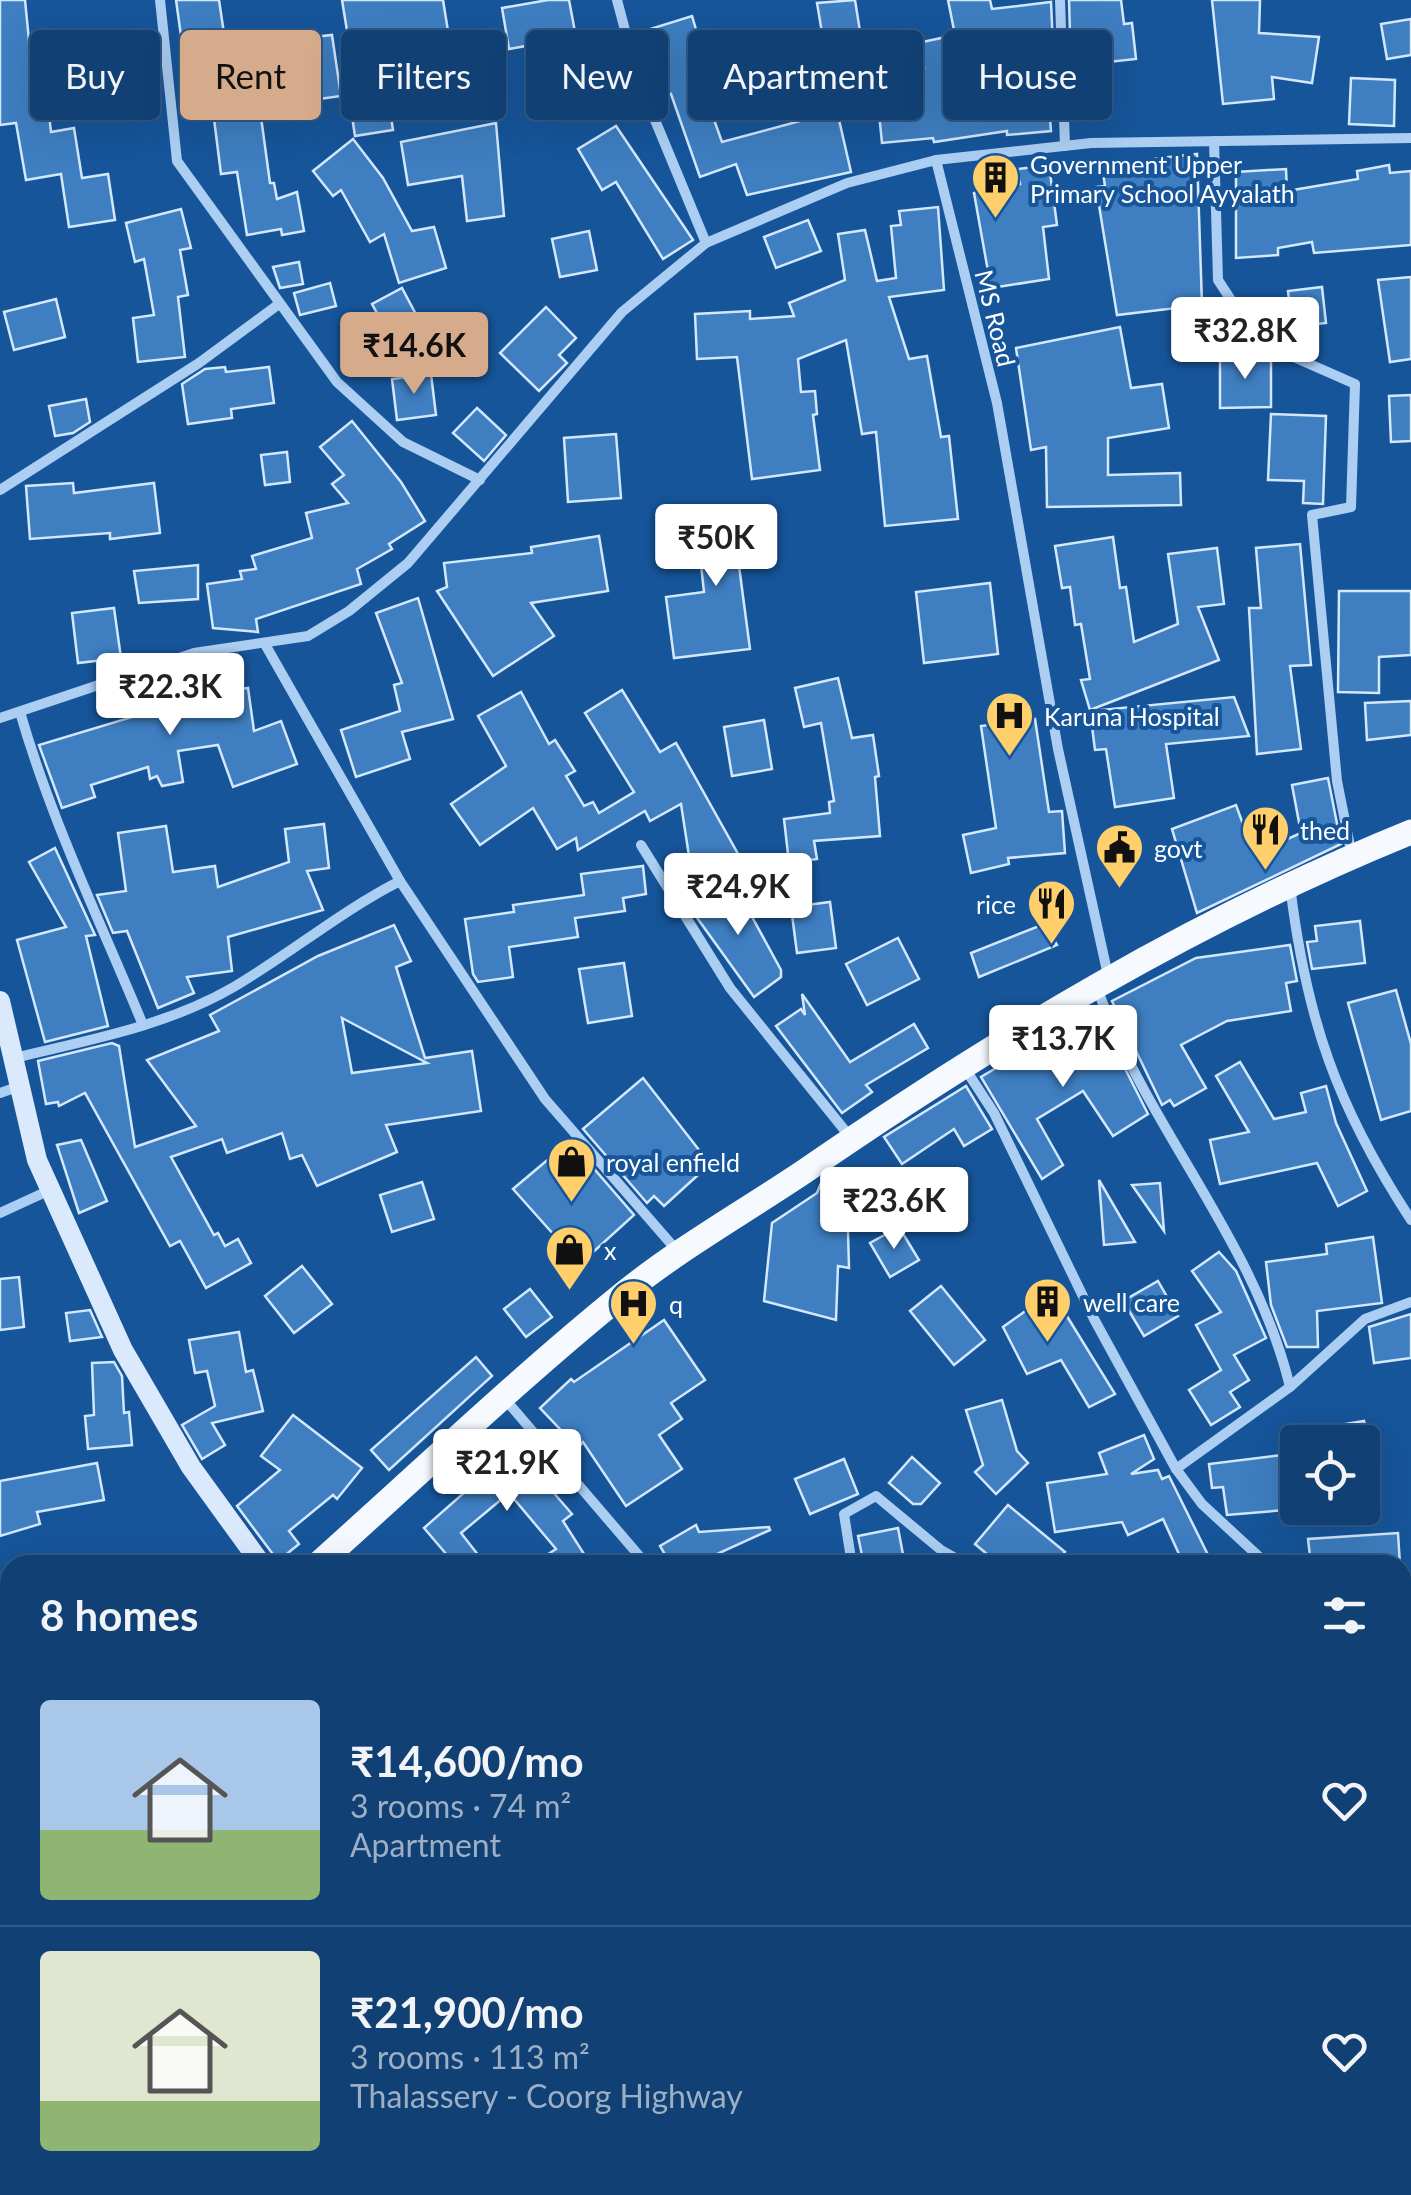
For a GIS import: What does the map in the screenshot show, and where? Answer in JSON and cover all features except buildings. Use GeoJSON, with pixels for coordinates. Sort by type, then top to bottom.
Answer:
{"type":"FeatureCollection","features":[{"type":"Feature","properties":{"kind":"main road"},"geometry":{"type":"LineString","coordinates":[[329,1555],[624,1293],[851,1138],[1103,984],[1290,884],[1411,832]]}},
{"type":"Feature","properties":{"kind":"street"},"geometry":{"type":"LineString","coordinates":[[160,0],[177,161],[337,382],[403,442],[480,480]]}},
{"type":"Feature","properties":{"kind":"street"},"geometry":{"type":"LineString","coordinates":[[617,0],[638,78],[706,243]]}},
{"type":"Feature","properties":{"kind":"street"},"geometry":{"type":"LineString","coordinates":[[1060,0],[1065,146]]}},
{"type":"Feature","properties":{"kind":"street"},"geometry":{"type":"LineString","coordinates":[[0,718],[194,654],[234,645],[266,646],[308,636],[349,611],[408,564],[622,312],[706,243],[847,183],[936,160],[1065,146],[1411,138]]}},
{"type":"Feature","properties":{"kind":"street"},"geometry":{"type":"LineString","coordinates":[[1214,141],[1218,280],[1248,326],[1280,351],[1355,384],[1351,507],[1312,515],[1337,781],[1352,857]]}},
{"type":"Feature","properties":{"kind":"street","name":"MS Road"},"geometry":{"type":"LineString","coordinates":[[936,160],[997,404],[1058,749],[1117,1044],[1254,1282],[1290,1387]]}},
{"type":"Feature","properties":{"kind":"street"},"geometry":{"type":"LineString","coordinates":[[0,490],[198,364],[280,304]]}},
{"type":"Feature","properties":{"kind":"street"},"geometry":{"type":"LineString","coordinates":[[266,646],[400,881],[545,1100],[680,1253]]}},
{"type":"Feature","properties":{"kind":"street"},"geometry":{"type":"LineString","coordinates":[[20,712],[58,830],[86,886],[143,1025]]}},
{"type":"Feature","properties":{"kind":"street"},"geometry":{"type":"LineString","coordinates":[[641,845],[730,988],[851,1138]]}},
{"type":"Feature","properties":{"kind":"street"},"geometry":{"type":"LineString","coordinates":[[13,1058],[143,1025],[230,989],[356,904],[400,881]]}},
{"type":"Feature","properties":{"kind":"street"},"geometry":{"type":"LineString","coordinates":[[1290,884],[1298,954],[1333,1080],[1371,1159],[1411,1220]]}},
{"type":"Feature","properties":{"kind":"street"},"geometry":{"type":"LineString","coordinates":[[0,1001],[13,1058],[10,1090],[122,1350],[191,1467],[255,1555]]}},
{"type":"Feature","properties":{"kind":"street"},"geometry":{"type":"LineString","coordinates":[[964,1066],[994,1113],[1094,1319],[1176,1469],[1202,1504],[1257,1555]]}},
{"type":"Feature","properties":{"kind":"street"},"geometry":{"type":"LineString","coordinates":[[0,1213],[50,1190]]}},
{"type":"Feature","properties":{"kind":"street"},"geometry":{"type":"LineString","coordinates":[[1176,1469],[1290,1387],[1365,1318],[1411,1302]]}},
{"type":"Feature","properties":{"kind":"street"},"geometry":{"type":"LineString","coordinates":[[504,1398],[637,1555]]}},
{"type":"Feature","properties":{"kind":"street"},"geometry":{"type":"LineString","coordinates":[[850,1555],[844,1514],[876,1496],[950,1555]]}},
{"type":"Feature","properties":{"kind":"place","name":"Government Upper Primary School Ayyalath"},"geometry":{"type":"Point","coordinates":[995,220]}},
{"type":"Feature","properties":{"kind":"place","name":"Karuna Hospital"},"geometry":{"type":"Point","coordinates":[1009,758]}},
{"type":"Feature","properties":{"kind":"place","name":"thed"},"geometry":{"type":"Point","coordinates":[1265,872]}},
{"type":"Feature","properties":{"kind":"place","name":"govt"},"geometry":{"type":"Point","coordinates":[1119,890]}},
{"type":"Feature","properties":{"kind":"place","name":"rice"},"geometry":{"type":"Point","coordinates":[1051,946]}},
{"type":"Feature","properties":{"kind":"place","name":"royal enfield"},"geometry":{"type":"Point","coordinates":[571,1204]}},
{"type":"Feature","properties":{"kind":"place","name":"x"},"geometry":{"type":"Point","coordinates":[569,1292]}},
{"type":"Feature","properties":{"kind":"place","name":"well care"},"geometry":{"type":"Point","coordinates":[1048,1344]}},
{"type":"Feature","properties":{"kind":"place","name":"q"},"geometry":{"type":"Point","coordinates":[634,1346]}}]}
